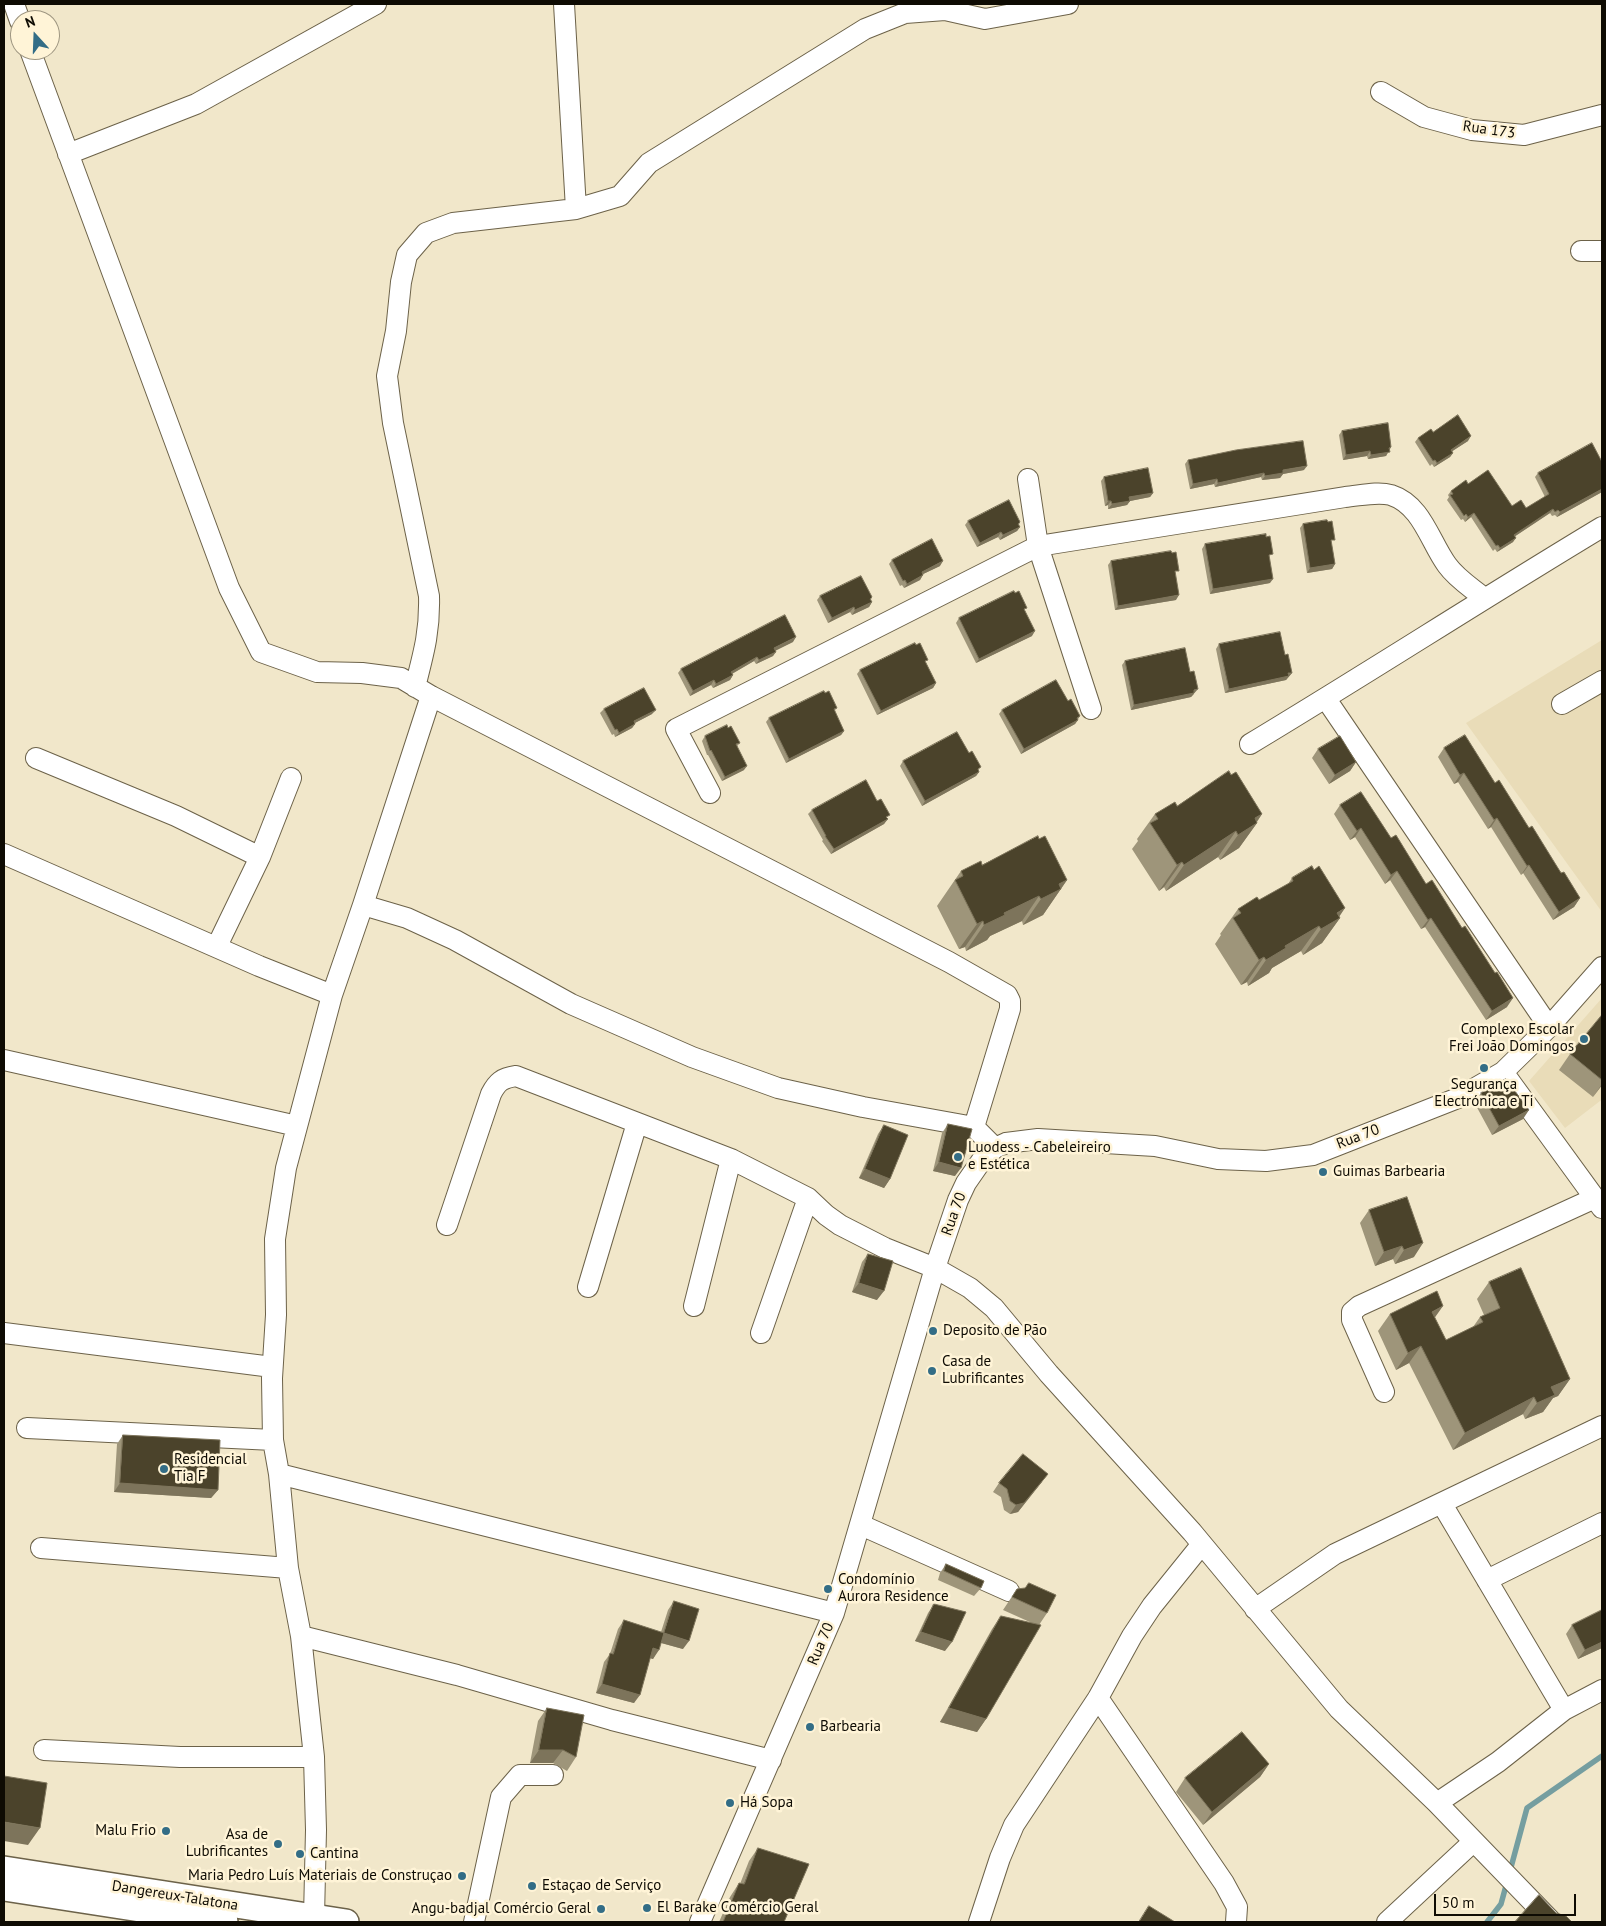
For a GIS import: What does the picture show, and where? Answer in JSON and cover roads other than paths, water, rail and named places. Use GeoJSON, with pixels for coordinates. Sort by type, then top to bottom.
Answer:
{"type":"FeatureCollection","features":[{"type":"Feature","properties":{"kind":"main road","name":"Dangereux-Talatona"},"geometry":{"type":"LineString","coordinates":[[4,1869],[346,1922]]}},
{"type":"Feature","properties":{"kind":"main road","name":"Dangereux-Talatona"},"geometry":{"type":"LineString","coordinates":[[4,1888],[219,1922]]}},
{"type":"Feature","properties":{"kind":"street"},"geometry":{"type":"LineString","coordinates":[[68,154],[196,104],[376,4]]}},
{"type":"Feature","properties":{"kind":"street"},"geometry":{"type":"LineString","coordinates":[[564,4],[576,209]]}},
{"type":"Feature","properties":{"kind":"street"},"geometry":{"type":"LineString","coordinates":[[314,1917],[316,1830],[314,1757],[301,1636],[288,1568],[273,1440],[272,1367],[276,1316],[274,1239],[286,1168],[332,995],[363,905],[423,691],[429,620],[429,596],[395,433],[387,376],[396,331],[401,282],[407,255],[426,233],[453,223],[576,209],[620,196],[649,163],[865,29],[904,13],[945,10],[985,19],[1068,4]]}},
{"type":"Feature","properties":{"kind":"street"},"geometry":{"type":"LineString","coordinates":[[34,60],[229,588],[261,652],[317,672],[382,675],[401,678],[949,962],[1007,995],[1010,1001],[1010,1009],[974,1127]]}},
{"type":"Feature","properties":{"kind":"street","name":"Rua 173"},"geometry":{"type":"LineString","coordinates":[[1381,92],[1424,117],[1472,130],[1524,135],[1579,120],[1602,116]]}},
{"type":"Feature","properties":{"kind":"street"},"geometry":{"type":"LineString","coordinates":[[1581,251],[1602,250]]}},
{"type":"Feature","properties":{"kind":"street"},"geometry":{"type":"LineString","coordinates":[[1028,479],[1038,546],[1091,709]]}},
{"type":"Feature","properties":{"kind":"street"},"geometry":{"type":"LineString","coordinates":[[710,793],[676,728],[1038,546],[1345,497],[1390,495],[1403,502],[1415,512],[1425,525],[1448,567],[1484,598]]}},
{"type":"Feature","properties":{"kind":"street"},"geometry":{"type":"LineString","coordinates":[[1250,744],[1326,699],[1484,598],[1602,527]]}},
{"type":"Feature","properties":{"kind":"street"},"geometry":{"type":"LineString","coordinates":[[1562,704],[1602,681]]}},
{"type":"Feature","properties":{"kind":"street"},"geometry":{"type":"LineString","coordinates":[[1326,699],[1549,1026]]}},
{"type":"Feature","properties":{"kind":"street"},"geometry":{"type":"LineString","coordinates":[[36,758],[176,816],[260,857]]}},
{"type":"Feature","properties":{"kind":"street"},"geometry":{"type":"LineString","coordinates":[[217,946],[260,857],[291,778]]}},
{"type":"Feature","properties":{"kind":"street"},"geometry":{"type":"LineString","coordinates":[[4,854],[259,966],[332,995]]}},
{"type":"Feature","properties":{"kind":"street"},"geometry":{"type":"LineString","coordinates":[[363,905],[407,918],[455,940],[571,1004],[692,1057],[778,1088],[863,1107],[974,1127],[995,1148]]}},
{"type":"Feature","properties":{"kind":"street","name":"Rua 70"},"geometry":{"type":"LineString","coordinates":[[700,1922],[834,1613],[934,1268],[958,1200],[966,1183],[984,1158],[995,1148],[1006,1143],[1038,1139],[1155,1146],[1218,1160],[1266,1161],[1313,1155],[1458,1098],[1503,1072],[1549,1026],[1602,967]]}},
{"type":"Feature","properties":{"kind":"street"},"geometry":{"type":"LineString","coordinates":[[4,1060],[297,1126]]}},
{"type":"Feature","properties":{"kind":"street"},"geometry":{"type":"LineString","coordinates":[[1384,1392],[1352,1320],[1352,1312],[1359,1306],[1599,1203],[1503,1072]]}},
{"type":"Feature","properties":{"kind":"street"},"geometry":{"type":"LineString","coordinates":[[447,1225],[496,1083],[504,1078],[516,1076],[731,1159],[808,1198],[840,1225],[885,1248],[934,1268],[970,1288],[994,1308],[1049,1374],[1202,1544],[1339,1709],[1437,1803],[1552,1922]]}},
{"type":"Feature","properties":{"kind":"street"},"geometry":{"type":"LineString","coordinates":[[588,1287],[637,1123]]}},
{"type":"Feature","properties":{"kind":"street"},"geometry":{"type":"LineString","coordinates":[[694,1306],[731,1159]]}},
{"type":"Feature","properties":{"kind":"street"},"geometry":{"type":"LineString","coordinates":[[761,1333],[808,1198]]}},
{"type":"Feature","properties":{"kind":"street"},"geometry":{"type":"LineString","coordinates":[[4,1333],[272,1367]]}},
{"type":"Feature","properties":{"kind":"street"},"geometry":{"type":"LineString","coordinates":[[1255,1610],[1335,1554],[1602,1426]]}},
{"type":"Feature","properties":{"kind":"street"},"geometry":{"type":"LineString","coordinates":[[28,1428],[273,1440]]}},
{"type":"Feature","properties":{"kind":"street"},"geometry":{"type":"LineString","coordinates":[[278,1474],[834,1613]]}},
{"type":"Feature","properties":{"kind":"street"},"geometry":{"type":"LineString","coordinates":[[1442,1504],[1564,1710]]}},
{"type":"Feature","properties":{"kind":"street"},"geometry":{"type":"LineString","coordinates":[[1487,1580],[1602,1523]]}},
{"type":"Feature","properties":{"kind":"street"},"geometry":{"type":"LineString","coordinates":[[861,1525],[1009,1591]]}},
{"type":"Feature","properties":{"kind":"street"},"geometry":{"type":"LineString","coordinates":[[979,1922],[1000,1858],[1014,1825],[1098,1698],[1142,1621],[1202,1544]]}},
{"type":"Feature","properties":{"kind":"street"},"geometry":{"type":"LineString","coordinates":[[41,1548],[288,1568]]}},
{"type":"Feature","properties":{"kind":"street"},"geometry":{"type":"LineString","coordinates":[[301,1636],[457,1675],[612,1720],[771,1760]]}},
{"type":"Feature","properties":{"kind":"street"},"geometry":{"type":"LineString","coordinates":[[1437,1803],[1498,1762],[1564,1710],[1602,1690]]}},
{"type":"Feature","properties":{"kind":"street"},"geometry":{"type":"LineString","coordinates":[[1098,1698],[1224,1883],[1237,1908],[1236,1922]]}},
{"type":"Feature","properties":{"kind":"street"},"geometry":{"type":"LineString","coordinates":[[44,1750],[180,1758],[314,1757]]}},
{"type":"Feature","properties":{"kind":"street"},"geometry":{"type":"LineString","coordinates":[[474,1922],[501,1797],[520,1775],[553,1775]]}},
{"type":"Feature","properties":{"kind":"street"},"geometry":{"type":"LineString","coordinates":[[1386,1922],[1473,1842]]}},
{"type":"Feature","properties":{"kind":"waterway"},"geometry":{"type":"LineString","coordinates":[[1510,1871],[1527,1808],[1602,1756]]}},
{"type":"Feature","properties":{"kind":"waterway"},"geometry":{"type":"LineString","coordinates":[[1487,1922],[1501,1904],[1507,1882]]}},
{"type":"Feature","properties":{"kind":"place","name":"Complexo Escolar Frei João Domingos"},"geometry":{"type":"Point","coordinates":[1584,1039]}},
{"type":"Feature","properties":{"kind":"place","name":"Segurança Electrónica e Ti"},"geometry":{"type":"Point","coordinates":[1484,1068]}},
{"type":"Feature","properties":{"kind":"place","name":"Luodess - Cabeleireiro e Estética"},"geometry":{"type":"Point","coordinates":[958,1157]}},
{"type":"Feature","properties":{"kind":"place","name":"Guimas Barbearia"},"geometry":{"type":"Point","coordinates":[1323,1172]}},
{"type":"Feature","properties":{"kind":"place","name":"Deposito de Pão"},"geometry":{"type":"Point","coordinates":[933,1331]}},
{"type":"Feature","properties":{"kind":"place","name":"Casa de Lubrificantes"},"geometry":{"type":"Point","coordinates":[932,1371]}},
{"type":"Feature","properties":{"kind":"place","name":"Residencial Tia F"},"geometry":{"type":"Point","coordinates":[164,1469]}},
{"type":"Feature","properties":{"kind":"place","name":"Condomínio Aurora Residence"},"geometry":{"type":"Point","coordinates":[828,1589]}},
{"type":"Feature","properties":{"kind":"place","name":"Barbearia"},"geometry":{"type":"Point","coordinates":[810,1727]}},
{"type":"Feature","properties":{"kind":"place","name":"Há Sopa"},"geometry":{"type":"Point","coordinates":[730,1803]}},
{"type":"Feature","properties":{"kind":"place","name":"Malu Frio"},"geometry":{"type":"Point","coordinates":[166,1831]}},
{"type":"Feature","properties":{"kind":"place","name":"Asa de Lubrificantes"},"geometry":{"type":"Point","coordinates":[278,1844]}},
{"type":"Feature","properties":{"kind":"place","name":"Cantina"},"geometry":{"type":"Point","coordinates":[300,1854]}},
{"type":"Feature","properties":{"kind":"place","name":"Maria Pedro Luís Materiais de Construçao"},"geometry":{"type":"Point","coordinates":[462,1876]}},
{"type":"Feature","properties":{"kind":"place","name":"Estaçao de Serviço"},"geometry":{"type":"Point","coordinates":[532,1886]}},
{"type":"Feature","properties":{"kind":"place","name":"El Barake Comércio Geral"},"geometry":{"type":"Point","coordinates":[647,1908]}},
{"type":"Feature","properties":{"kind":"place","name":"Angu-badjal Comércio Geral"},"geometry":{"type":"Point","coordinates":[601,1909]}}]}
